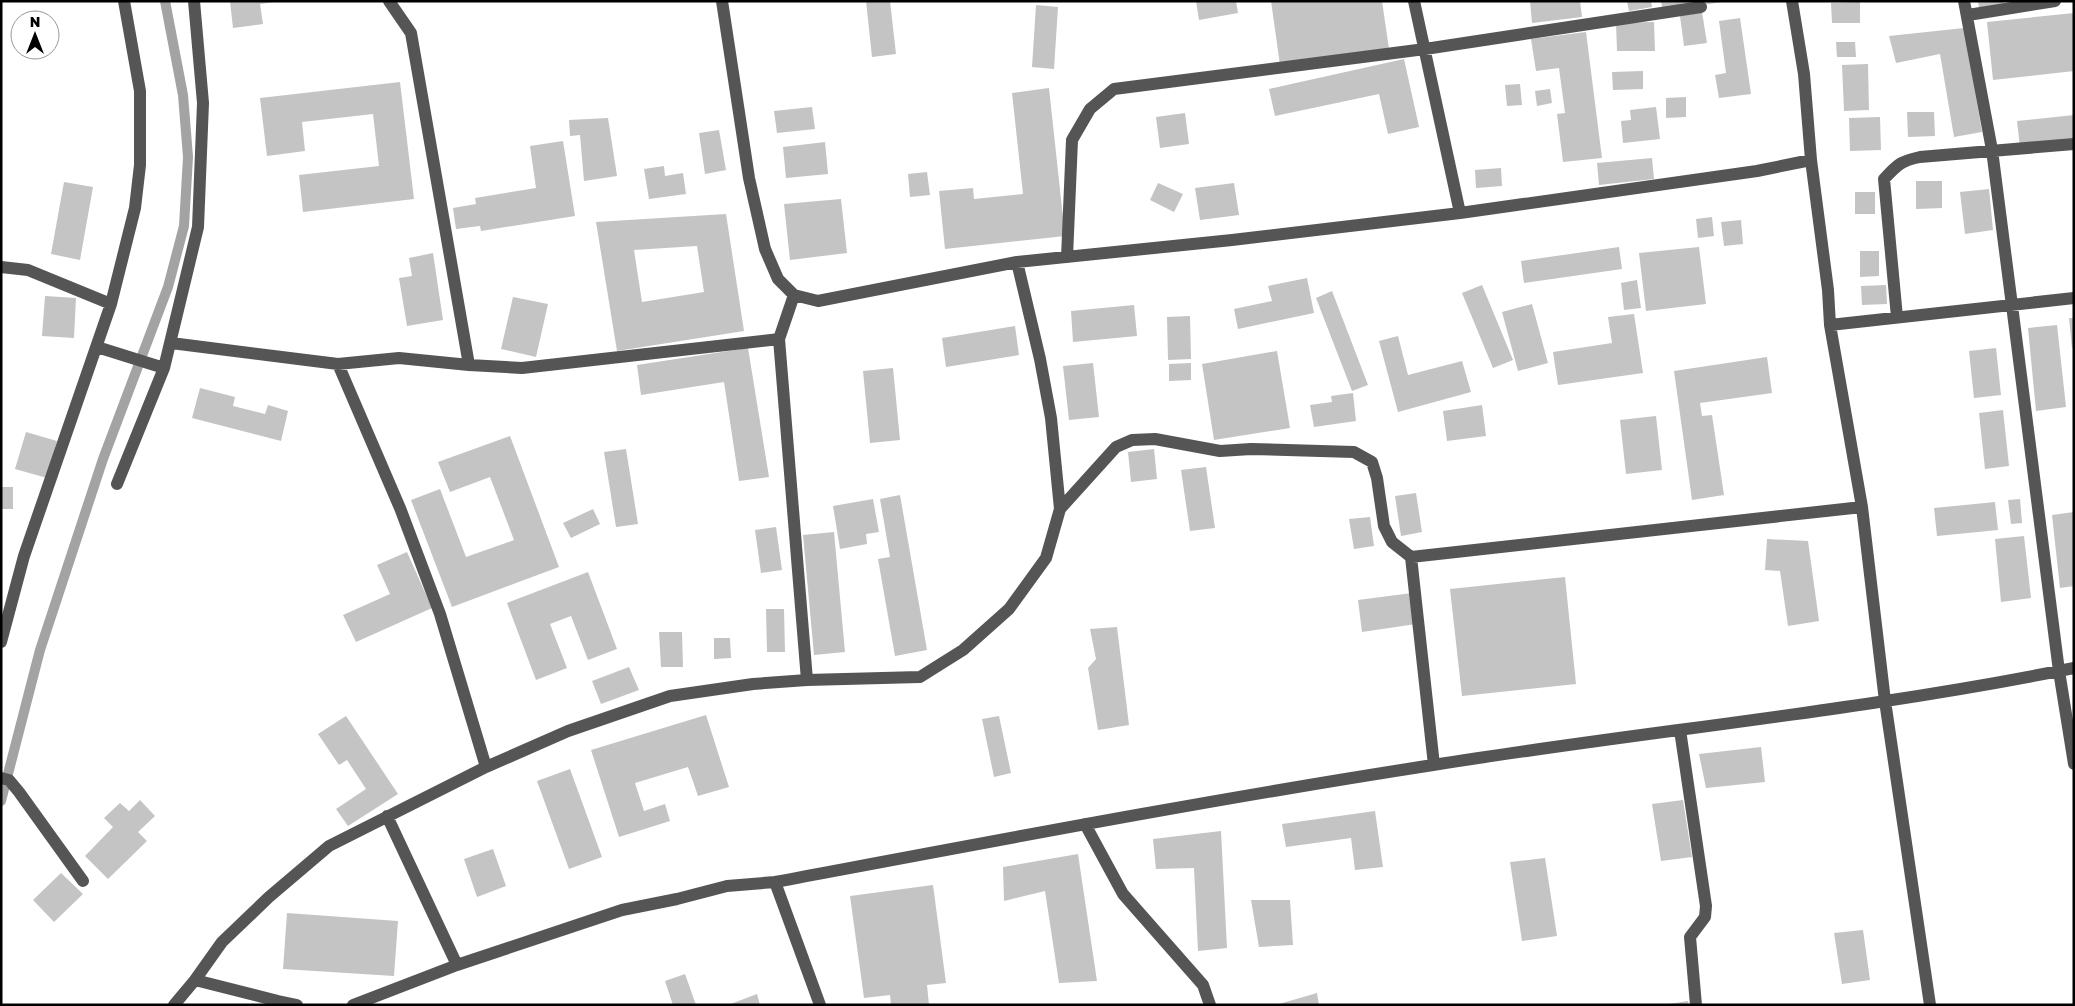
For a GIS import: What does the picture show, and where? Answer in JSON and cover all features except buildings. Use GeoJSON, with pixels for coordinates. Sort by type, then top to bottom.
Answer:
{"type":"FeatureCollection","features":[{"type":"Feature","properties":{"kind":"street"},"geometry":{"type":"LineString","coordinates":[[1,642],[3,627],[24,556],[111,304],[135,208],[140,165],[140,91],[124,1]]}},
{"type":"Feature","properties":{"kind":"street"},"geometry":{"type":"LineString","coordinates":[[117,484],[164,368],[198,227],[203,104],[194,1]]}},
{"type":"Feature","properties":{"kind":"street"},"geometry":{"type":"LineString","coordinates":[[389,1],[411,33],[469,365]]}},
{"type":"Feature","properties":{"kind":"street"},"geometry":{"type":"LineString","coordinates":[[722,1],[749,178],[765,249],[778,279],[794,295],[818,301],[1017,262],[1460,213],[1757,171],[1811,160]]}},
{"type":"Feature","properties":{"kind":"street"},"geometry":{"type":"LineString","coordinates":[[1414,1],[1426,49],[1460,213]]}},
{"type":"Feature","properties":{"kind":"street"},"geometry":{"type":"LineString","coordinates":[[1792,1],[1804,74],[1811,160],[1828,290],[1830,325],[1862,507],[1886,700],[1930,1005]]}},
{"type":"Feature","properties":{"kind":"street"},"geometry":{"type":"LineString","coordinates":[[1964,1],[1992,150],[2059,671],[2074,764]]}},
{"type":"Feature","properties":{"kind":"street"},"geometry":{"type":"LineString","coordinates":[[1968,15],[2055,1]]}},
{"type":"Feature","properties":{"kind":"street"},"geometry":{"type":"LineString","coordinates":[[1067,257],[1072,140],[1090,109],[1114,89],[1426,49],[1702,7]]}},
{"type":"Feature","properties":{"kind":"street"},"geometry":{"type":"LineString","coordinates":[[1897,317],[1884,179],[1903,161],[1920,157],[2074,144]]}},
{"type":"Feature","properties":{"kind":"street"},"geometry":{"type":"LineString","coordinates":[[174,1005],[195,980],[222,942],[269,897],[329,846],[486,767],[568,731],[670,696],[753,684],[807,680],[920,677],[963,650],[1009,609],[1046,558],[1060,509],[1051,418],[1040,359],[1017,262]]}},
{"type":"Feature","properties":{"kind":"street"},"geometry":{"type":"LineString","coordinates":[[1,268],[28,270],[111,304]]}},
{"type":"Feature","properties":{"kind":"street"},"geometry":{"type":"LineString","coordinates":[[794,295],[779,339],[807,680]]}},
{"type":"Feature","properties":{"kind":"street"},"geometry":{"type":"LineString","coordinates":[[1830,325],[2074,298]]}},
{"type":"Feature","properties":{"kind":"street"},"geometry":{"type":"LineString","coordinates":[[170,343],[338,364],[399,358],[522,368],[779,339]]}},
{"type":"Feature","properties":{"kind":"street"},"geometry":{"type":"LineString","coordinates":[[97,347],[164,368]]}},
{"type":"Feature","properties":{"kind":"street"},"geometry":{"type":"LineString","coordinates":[[338,364],[400,508],[440,614],[486,767]]}},
{"type":"Feature","properties":{"kind":"street"},"geometry":{"type":"LineString","coordinates":[[1060,509],[1116,447],[1132,440],[1155,439],[1220,451],[1251,449],[1354,452],[1372,462],[1377,478],[1384,526],[1392,542],[1411,557],[1862,507]]}},
{"type":"Feature","properties":{"kind":"street"},"geometry":{"type":"LineString","coordinates":[[1411,557],[1434,764]]}},
{"type":"Feature","properties":{"kind":"street"},"geometry":{"type":"LineString","coordinates":[[353,1005],[457,965],[622,910],[727,886],[775,882],[1085,824],[1434,764],[1886,700],[2074,668]]}},
{"type":"Feature","properties":{"kind":"street"},"geometry":{"type":"LineString","coordinates":[[1680,730],[1706,906],[1705,916],[1690,937],[1696,1005]]}},
{"type":"Feature","properties":{"kind":"street"},"geometry":{"type":"LineString","coordinates":[[5,779],[83,881]]}},
{"type":"Feature","properties":{"kind":"street"},"geometry":{"type":"LineString","coordinates":[[387,816],[457,965]]}},
{"type":"Feature","properties":{"kind":"street"},"geometry":{"type":"LineString","coordinates":[[1085,824],[1123,894],[1203,985],[1210,1005]]}},
{"type":"Feature","properties":{"kind":"street"},"geometry":{"type":"LineString","coordinates":[[775,882],[820,1005]]}},
{"type":"Feature","properties":{"kind":"street"},"geometry":{"type":"LineString","coordinates":[[195,980],[298,1005]]}},
{"type":"Feature","properties":{"kind":"waterway"},"geometry":{"type":"LineString","coordinates":[[1,801],[40,650],[103,459],[168,287],[184,226],[188,157],[183,95],[165,1]]}}]}
